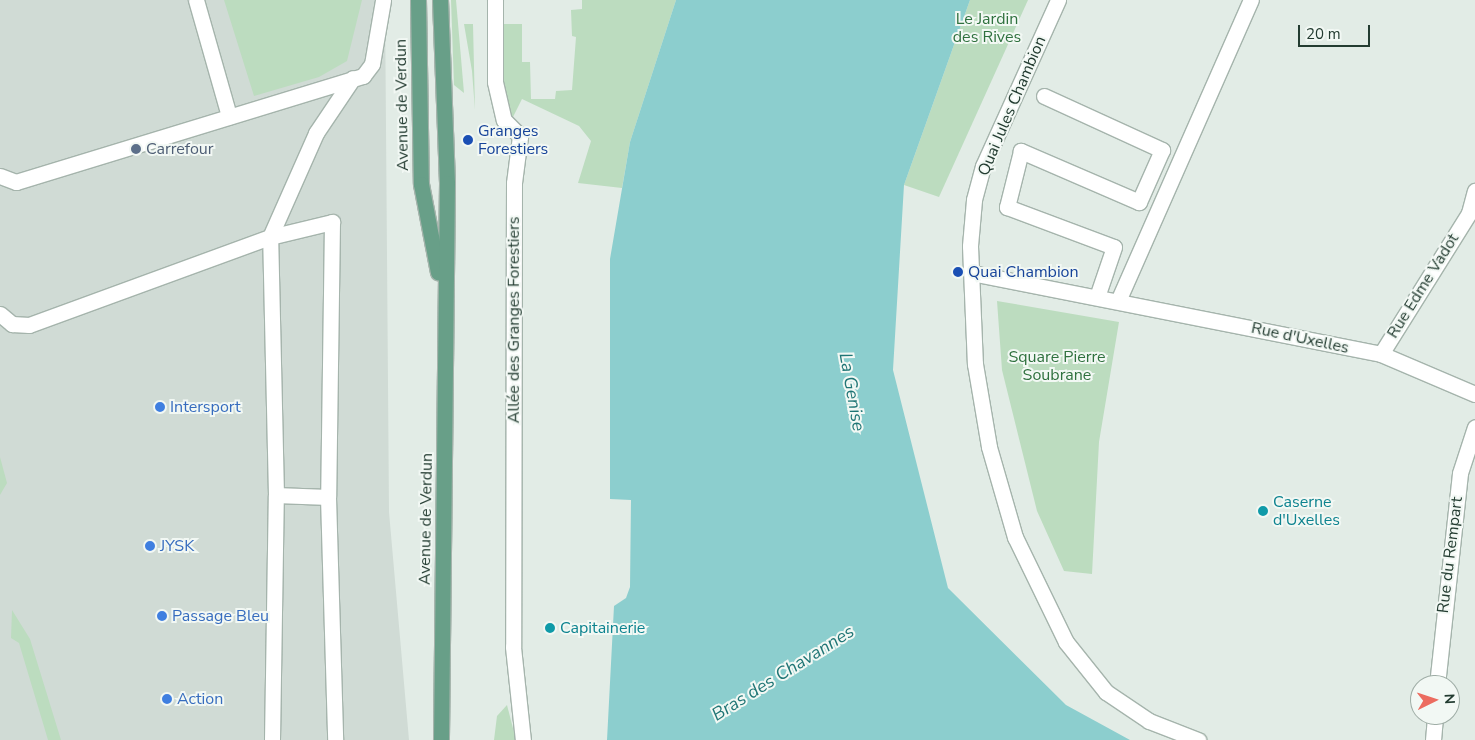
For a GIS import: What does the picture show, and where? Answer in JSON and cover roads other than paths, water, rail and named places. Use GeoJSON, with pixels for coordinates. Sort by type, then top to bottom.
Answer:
{"type":"FeatureCollection","features":[{"type":"Feature","properties":{"kind":"main road","name":"Avenue de Verdun"},"geometry":{"type":"LineString","coordinates":[[418,0],[421,184],[443,298]]}},
{"type":"Feature","properties":{"kind":"main road","name":"Avenue de Verdun"},"geometry":{"type":"LineString","coordinates":[[440,0],[447,183],[443,298],[441,740]]}},
{"type":"Feature","properties":{"kind":"street"},"geometry":{"type":"LineString","coordinates":[[196,0],[229,116]]}},
{"type":"Feature","properties":{"kind":"street"},"geometry":{"type":"LineString","coordinates":[[0,176],[16,182],[363,76],[372,64],[383,0]]}},
{"type":"Feature","properties":{"kind":"street","name":"Allée des Granges Forestiers"},"geometry":{"type":"LineString","coordinates":[[495,0],[495,82],[504,120],[520,136],[514,183],[513,647],[523,740]]}},
{"type":"Feature","properties":{"kind":"street","name":"Quai Jules Chambion"},"geometry":{"type":"LineString","coordinates":[[1058,0],[983,166],[974,200],[972,274],[975,364],[989,447],[1016,537],[1036,587],[1066,642],[1106,692],[1149,721],[1198,740]]}},
{"type":"Feature","properties":{"kind":"street"},"geometry":{"type":"LineString","coordinates":[[1118,301],[1251,0]]}},
{"type":"Feature","properties":{"kind":"street"},"geometry":{"type":"LineString","coordinates":[[272,740],[276,495],[270,237],[316,133],[354,78]]}},
{"type":"Feature","properties":{"kind":"street"},"geometry":{"type":"LineString","coordinates":[[1044,96],[1162,150],[1139,202],[1020,151],[1008,208],[1114,247],[1097,297]]}},
{"type":"Feature","properties":{"kind":"street","name":"Rue Edme Vadot"},"geometry":{"type":"LineString","coordinates":[[1381,354],[1469,213],[1475,191]]}},
{"type":"Feature","properties":{"kind":"street"},"geometry":{"type":"LineString","coordinates":[[0,314],[12,324],[29,325],[270,237],[332,222],[328,497],[335,740]]}},
{"type":"Feature","properties":{"kind":"street","name":"Rue d'Uxelles"},"geometry":{"type":"LineString","coordinates":[[972,274],[1118,301],[1381,354],[1475,394]]}},
{"type":"Feature","properties":{"kind":"street","name":"Rue du Rempart"},"geometry":{"type":"LineString","coordinates":[[1438,675],[1459,482],[1475,427]]}},
{"type":"Feature","properties":{"kind":"street"},"geometry":{"type":"LineString","coordinates":[[276,495],[328,497]]}},
{"type":"Feature","properties":{"kind":"street"},"geometry":{"type":"LineString","coordinates":[[1433,740],[1434,725]]}},
{"type":"Feature","properties":{"kind":"water"},"geometry":{"type":"Polygon","coordinates":[[[676,0],[970,0],[904,185],[893,370],[948,588],[1066,705],[1130,740],[607,740],[614,606],[626,598],[630,587],[631,500],[610,499],[610,259],[630,142],[676,0]]]}},
{"type":"Feature","properties":{"kind":"place","name":"Granges Forestiers"},"geometry":{"type":"Point","coordinates":[468,140]}},
{"type":"Feature","properties":{"kind":"place","name":"Carrefour"},"geometry":{"type":"Point","coordinates":[136,149]}},
{"type":"Feature","properties":{"kind":"place","name":"Quai Chambion"},"geometry":{"type":"Point","coordinates":[958,272]}},
{"type":"Feature","properties":{"kind":"place","name":"Intersport"},"geometry":{"type":"Point","coordinates":[160,407]}},
{"type":"Feature","properties":{"kind":"place","name":"Caserne d'Uxelles"},"geometry":{"type":"Point","coordinates":[1263,511]}},
{"type":"Feature","properties":{"kind":"place","name":"JYSK"},"geometry":{"type":"Point","coordinates":[150,546]}},
{"type":"Feature","properties":{"kind":"place","name":"Passage Bleu"},"geometry":{"type":"Point","coordinates":[162,616]}},
{"type":"Feature","properties":{"kind":"place","name":"Capitainerie"},"geometry":{"type":"Point","coordinates":[550,628]}},
{"type":"Feature","properties":{"kind":"place","name":"Action"},"geometry":{"type":"Point","coordinates":[167,699]}},
{"type":"Feature","properties":{"kind":"park label","name":"Le Jardin des Rives"},"geometry":{"type":"Point","coordinates":[987,28]}},
{"type":"Feature","properties":{"kind":"park label","name":"Square Pierre Soubrane"},"geometry":{"type":"Point","coordinates":[1057,366]}},
{"type":"Feature","properties":{"kind":"water label","name":"La Genise"},"geometry":{"type":"Point","coordinates":[852,392]}},
{"type":"Feature","properties":{"kind":"water label","name":"Bras des Chavannes"},"geometry":{"type":"Point","coordinates":[783,673]}}]}
